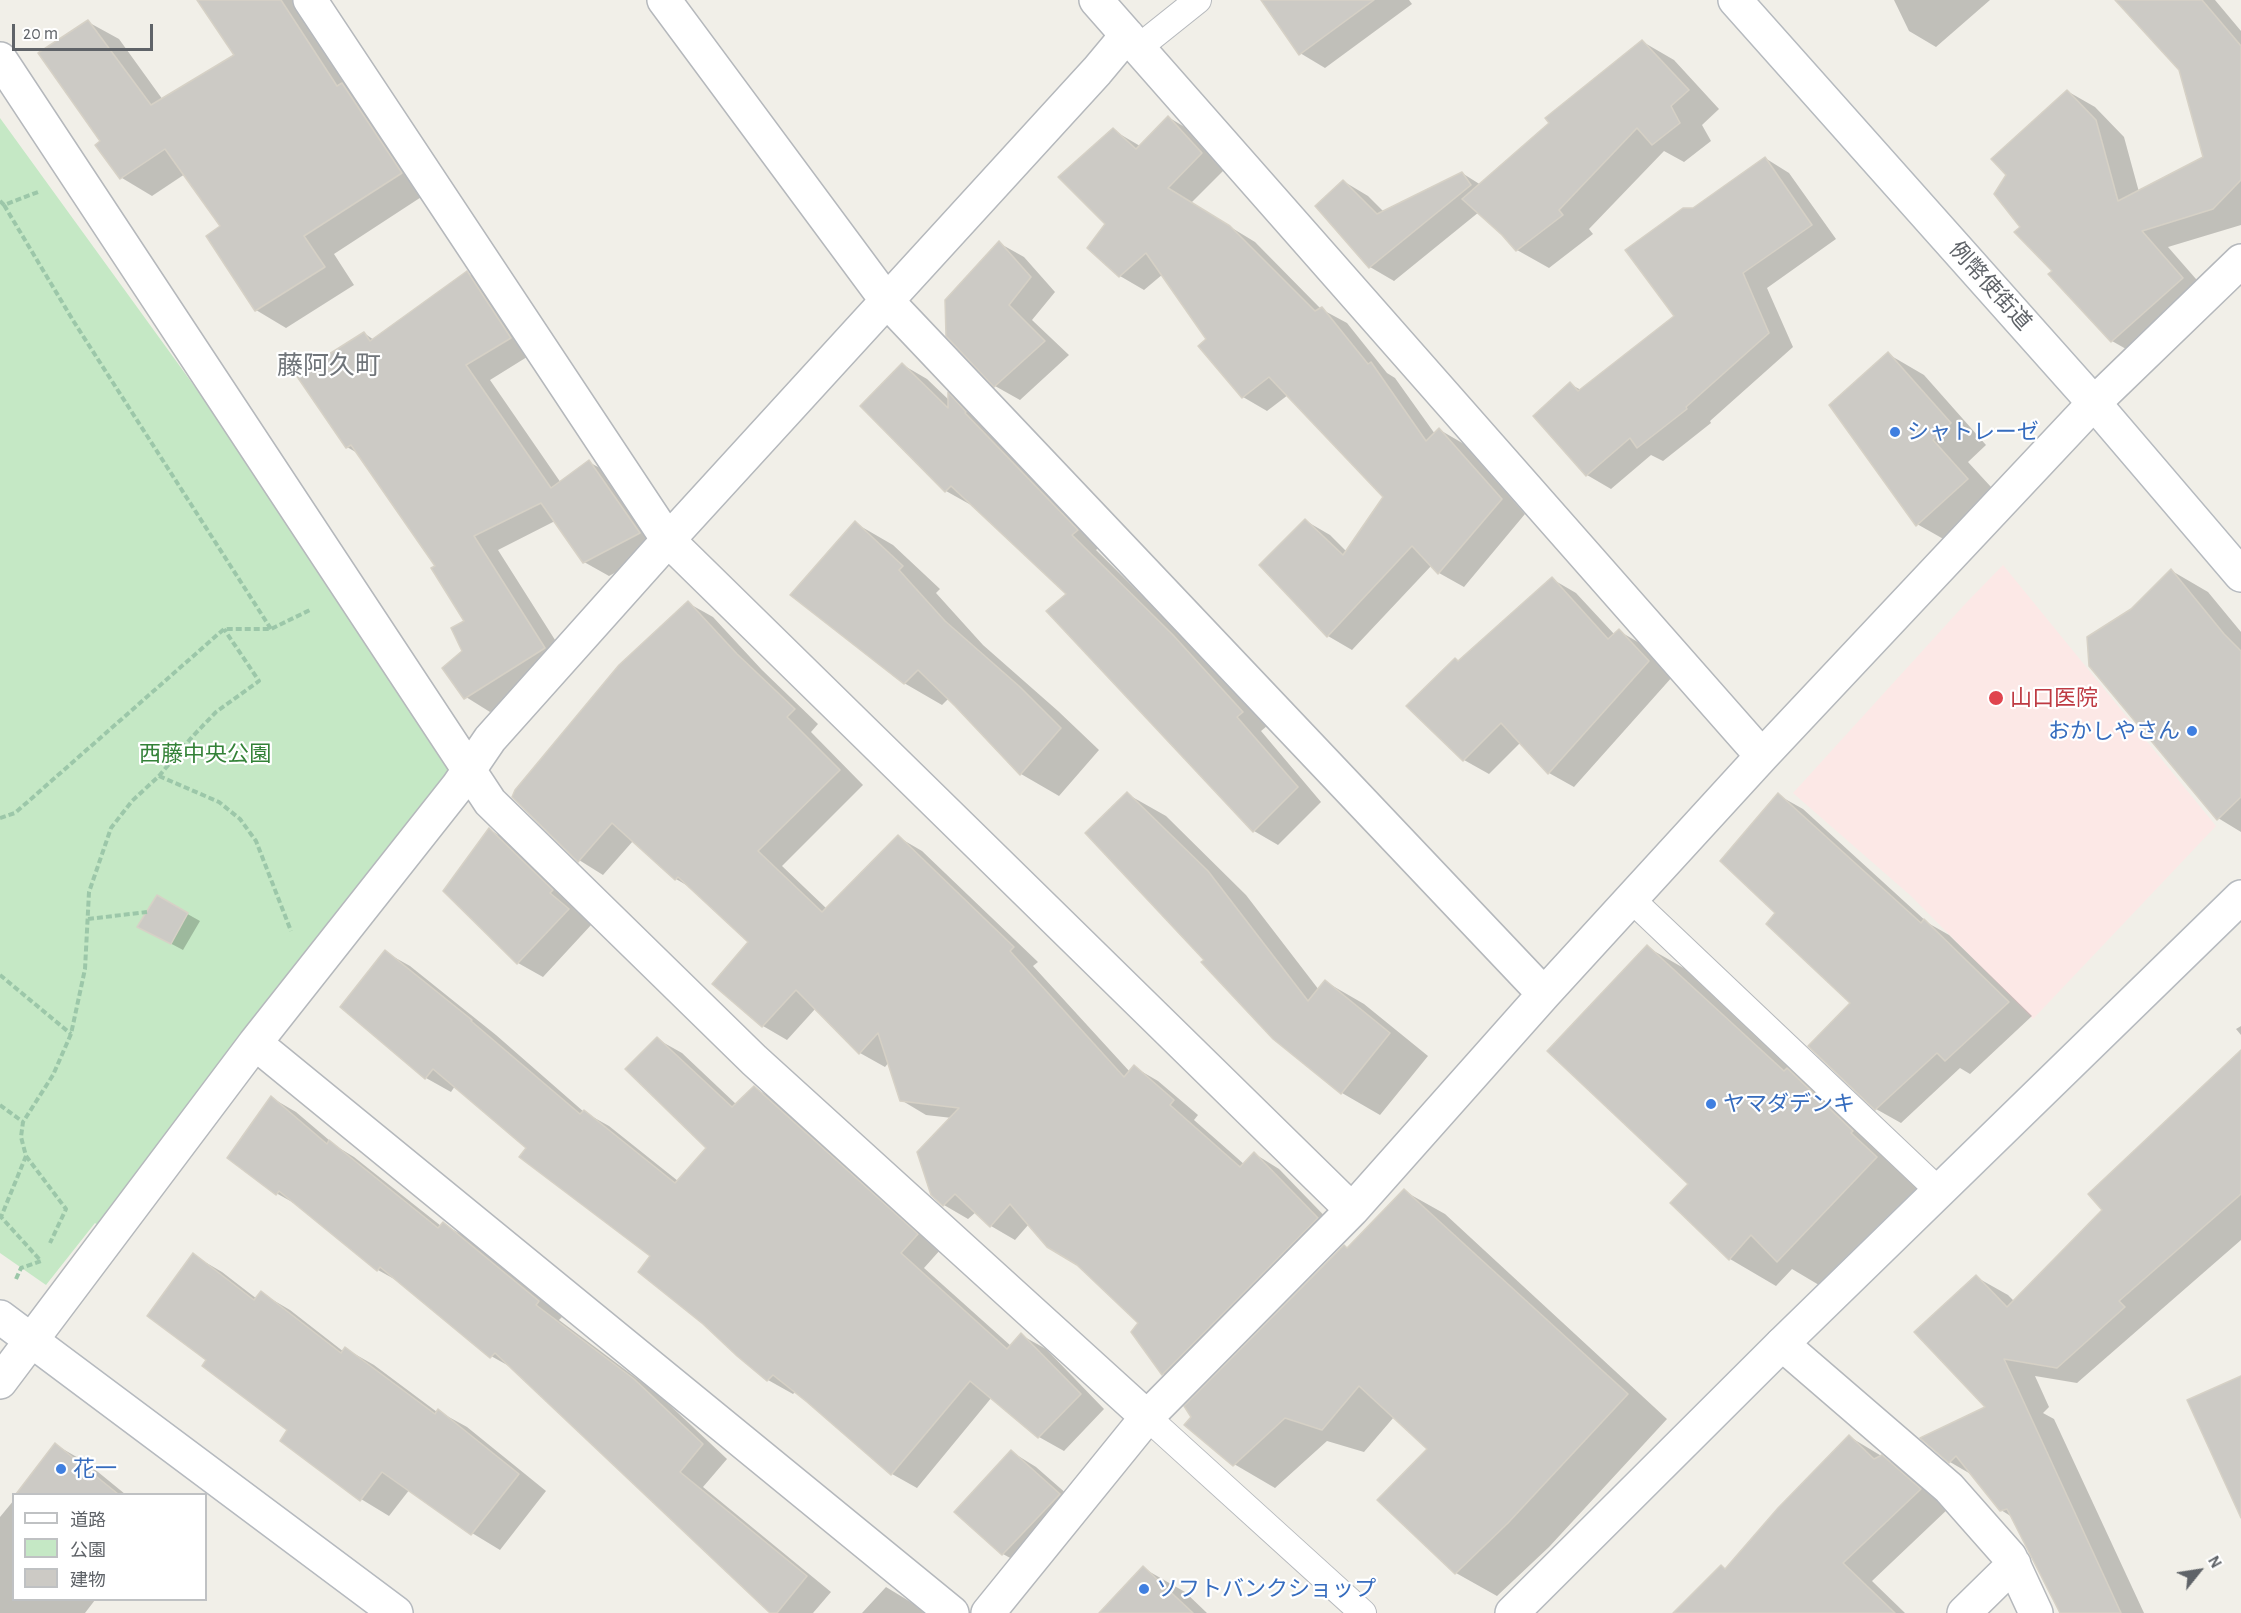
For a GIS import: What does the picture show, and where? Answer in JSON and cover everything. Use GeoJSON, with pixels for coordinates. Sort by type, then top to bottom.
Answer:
{"type":"FeatureCollection","features":[{"type":"Feature","properties":{"kind":"street"},"geometry":{"type":"LineString","coordinates":[[310,0],[668,540],[1352,1210]]}},
{"type":"Feature","properties":{"kind":"street"},"geometry":{"type":"LineString","coordinates":[[664,0],[887,301],[1544,994]]}},
{"type":"Feature","properties":{"kind":"street"},"geometry":{"type":"LineString","coordinates":[[1096,0],[1762,756]]}},
{"type":"Feature","properties":{"kind":"street","name":"例幣使街道"},"geometry":{"type":"LineString","coordinates":[[1735,0],[2094,403],[2241,575]]}},
{"type":"Feature","properties":{"kind":"street"},"geometry":{"type":"LineString","coordinates":[[0,1382],[255,1043],[470,770],[490,739],[668,540],[1097,71],[1133,42]]}},
{"type":"Feature","properties":{"kind":"street"},"geometry":{"type":"LineString","coordinates":[[0,59],[490,802],[754,1060],[1147,1417]]}},
{"type":"Feature","properties":{"kind":"street"},"geometry":{"type":"LineString","coordinates":[[988,1613],[1147,1417],[1352,1210],[1544,994],[1762,756],[2094,403],[2241,261]]}},
{"type":"Feature","properties":{"kind":"street"},"geometry":{"type":"LineString","coordinates":[[1512,1613],[1782,1344],[2241,897]]}},
{"type":"Feature","properties":{"kind":"street"},"geometry":{"type":"LineString","coordinates":[[255,1043],[952,1613]]}},
{"type":"Feature","properties":{"kind":"street"},"geometry":{"type":"LineString","coordinates":[[1,1318],[396,1613]]}},
{"type":"Feature","properties":{"kind":"street"},"geometry":{"type":"LineString","coordinates":[[1782,1344],[1949,1488],[2010,1557],[2036,1613]]}},
{"type":"Feature","properties":{"kind":"street"},"geometry":{"type":"LineString","coordinates":[[1964,1613],[2014,1564]]}},
{"type":"Feature","properties":{"kind":"lane"},"geometry":{"type":"LineString","coordinates":[[1133,42],[1198,0]]}},
{"type":"Feature","properties":{"kind":"lane"},"geometry":{"type":"LineString","coordinates":[[1631,899],[1939,1191]]}},
{"type":"Feature","properties":{"kind":"lane"},"geometry":{"type":"LineString","coordinates":[[1147,1417],[1363,1613]]}},
{"type":"Feature","properties":{"kind":"path"},"geometry":{"type":"LineString","coordinates":[[4,205],[43,190]]}},
{"type":"Feature","properties":{"kind":"path"},"geometry":{"type":"LineString","coordinates":[[0,201],[74,322],[271,628]]}},
{"type":"Feature","properties":{"kind":"path"},"geometry":{"type":"LineString","coordinates":[[0,818],[15,813],[224,629],[271,628],[321,605]]}},
{"type":"Feature","properties":{"kind":"path"},"geometry":{"type":"LineString","coordinates":[[1,1318],[18,1298],[16,1279],[21,1268],[41,1261],[66,1209],[26,1156],[21,1137],[23,1122],[53,1076],[72,1034],[85,969],[89,892],[111,828],[132,801],[159,776],[216,712],[258,681],[224,629]]}},
{"type":"Feature","properties":{"kind":"path"},"geometry":{"type":"LineString","coordinates":[[159,776],[219,802],[240,819],[256,841],[284,916]]}},
{"type":"Feature","properties":{"kind":"path"},"geometry":{"type":"LineString","coordinates":[[87,919],[147,912]]}},
{"type":"Feature","properties":{"kind":"path"},"geometry":{"type":"LineString","coordinates":[[0,975],[72,1034]]}},
{"type":"Feature","properties":{"kind":"path"},"geometry":{"type":"LineString","coordinates":[[0,1105],[23,1122]]}},
{"type":"Feature","properties":{"kind":"path"},"geometry":{"type":"LineString","coordinates":[[26,1156],[0,1218],[41,1261]]}},
{"type":"Feature","properties":{"kind":"shaded area","name":"山口医院"},"geometry":{"type":"Polygon","coordinates":[[[2003,565],[2216,826],[2033,1019],[1911,896],[1793,793],[2003,565]]]}},
{"type":"Feature","properties":{"kind":"green space","name":"西藤中央公園"},"geometry":{"type":"Polygon","coordinates":[[[0,118],[345,594],[459,772],[99,1226],[95,1223],[46,1285],[0,1253],[0,118]]]}},
{"type":"Feature","properties":{"kind":"building"},"geometry":{"type":"Polygon","coordinates":[[[197,0],[281,0],[337,86],[342,83],[402,173],[304,236],[325,267],[255,311],[206,236],[220,226],[165,149],[120,179],[95,145],[100,141],[38,53],[88,20],[151,105],[234,55],[197,0]]]}},
{"type":"Feature","properties":{"kind":"building"},"geometry":{"type":"Polygon","coordinates":[[[1261,0],[1374,0],[1299,55],[1261,0]]]}},
{"type":"Feature","properties":{"kind":"building"},"geometry":{"type":"Polygon","coordinates":[[[2115,0],[2202,0],[2241,46],[2241,180],[2213,209],[2142,231],[2183,278],[2111,342],[2048,274],[2052,271],[2014,232],[2020,227],[1994,194],[2006,175],[1991,159],[2067,90],[2096,120],[2118,201],[2203,157],[2179,70],[2115,0]]]}},
{"type":"Feature","properties":{"kind":"building"},"geometry":{"type":"Polygon","coordinates":[[[1642,40],[1689,90],[1671,106],[1680,123],[1652,145],[1637,128],[1559,210],[1563,215],[1516,251],[1502,235],[1462,199],[1549,123],[1545,118],[1642,40]]]}},
{"type":"Feature","properties":{"kind":"building"},"geometry":{"type":"Polygon","coordinates":[[[1168,116],[1202,153],[1168,188],[1230,226],[1315,311],[1322,307],[1368,364],[1371,362],[1426,441],[1439,428],[1502,499],[1438,574],[1412,546],[1327,637],[1259,565],[1305,519],[1343,555],[1383,497],[1269,377],[1242,398],[1198,346],[1206,339],[1146,253],[1119,277],[1087,248],[1105,224],[1058,177],[1113,128],[1136,149],[1168,116]]]}},
{"type":"Feature","properties":{"kind":"building"},"geometry":{"type":"Polygon","coordinates":[[[1765,157],[1812,225],[1743,273],[1769,333],[1686,407],[1687,409],[1637,448],[1630,438],[1586,476],[1533,416],[1570,382],[1578,391],[1674,316],[1625,250],[1683,208],[1693,208],[1765,157]]]}},
{"type":"Feature","properties":{"kind":"building"},"geometry":{"type":"Polygon","coordinates":[[[1462,172],[1471,185],[1369,268],[1315,206],[1343,180],[1377,214],[1462,172]]]}},
{"type":"Feature","properties":{"kind":"building"},"geometry":{"type":"Polygon","coordinates":[[[999,241],[1031,277],[1009,305],[1045,341],[994,387],[946,336],[945,300],[999,241]]]}},
{"type":"Feature","properties":{"kind":"building"},"geometry":{"type":"Polygon","coordinates":[[[467,271],[511,338],[466,365],[551,488],[589,460],[640,533],[583,563],[541,503],[474,536],[545,648],[464,699],[442,668],[462,651],[451,628],[464,621],[431,568],[435,566],[351,445],[346,448],[296,375],[364,332],[370,341],[467,271]]]}},
{"type":"Feature","properties":{"kind":"building","name":"シャトレーゼ"},"geometry":{"type":"Polygon","coordinates":[[[1888,352],[1951,423],[1933,440],[1968,479],[1916,526],[1829,405],[1888,352]]]}},
{"type":"Feature","properties":{"kind":"building"},"geometry":{"type":"Polygon","coordinates":[[[902,363],[948,408],[948,392],[965,413],[1078,530],[1072,535],[1173,635],[1243,712],[1237,717],[1298,787],[1253,832],[1046,611],[1066,594],[951,486],[945,492],[860,406],[902,363]]]}},
{"type":"Feature","properties":{"kind":"building"},"geometry":{"type":"Polygon","coordinates":[[[855,521],[903,566],[899,570],[945,621],[1020,687],[1061,728],[1020,775],[918,670],[904,684],[790,595],[855,521]]]}},
{"type":"Feature","properties":{"kind":"building","name":"おかしやさん"},"geometry":{"type":"Polygon","coordinates":[[[2171,569],[2224,634],[2241,651],[2241,797],[2217,820],[2089,666],[2087,637],[2131,609],[2171,569]]]}},
{"type":"Feature","properties":{"kind":"building"},"geometry":{"type":"Polygon","coordinates":[[[1552,577],[1608,639],[1619,629],[1649,661],[1548,774],[1501,723],[1463,761],[1406,706],[1455,658],[1458,661],[1552,577]]]}},
{"type":"Feature","properties":{"kind":"building"},"geometry":{"type":"Polygon","coordinates":[[[688,601],[737,654],[795,709],[787,717],[840,770],[758,851],[822,912],[898,835],[1014,947],[1010,951],[1124,1077],[1134,1065],[1174,1100],[1170,1105],[1240,1167],[1254,1152],[1318,1218],[1162,1375],[1131,1332],[1138,1323],[1077,1265],[1047,1247],[1010,1204],[990,1227],[955,1194],[943,1206],[931,1195],[917,1152],[959,1108],[900,1101],[878,1033],[859,1054],[796,990],[762,1027],[712,984],[748,942],[678,877],[675,880],[612,823],[578,862],[512,797],[515,790],[619,665],[688,601]]]}},
{"type":"Feature","properties":{"kind":"building"},"geometry":{"type":"Polygon","coordinates":[[[1127,792],[1208,871],[1308,1001],[1325,980],[1390,1033],[1341,1094],[1273,1039],[1201,962],[1204,960],[1085,833],[1127,792]]]}},
{"type":"Feature","properties":{"kind":"building"},"geometry":{"type":"Polygon","coordinates":[[[1778,793],[1921,923],[1924,919],[2009,1002],[1945,1061],[1937,1053],[1875,1110],[1808,1046],[1850,1003],[1766,924],[1775,913],[1720,861],[1778,793]]]}},
{"type":"Feature","properties":{"kind":"building"},"geometry":{"type":"Polygon","coordinates":[[[489,828],[553,890],[550,893],[569,909],[517,964],[443,891],[489,828]]]}},
{"type":"Feature","properties":{"kind":"building"},"geometry":{"type":"Polygon","coordinates":[[[157,895],[188,913],[171,944],[137,927],[157,895]]]}},
{"type":"Feature","properties":{"kind":"building","name":"ヤマダデンキ"},"geometry":{"type":"Polygon","coordinates":[[[1647,945],[1784,1071],[1787,1068],[1877,1157],[1777,1262],[1751,1235],[1729,1260],[1670,1203],[1688,1184],[1547,1051],[1647,945]]]}},
{"type":"Feature","properties":{"kind":"building"},"geometry":{"type":"Polygon","coordinates":[[[385,950],[472,1020],[580,1114],[584,1110],[675,1183],[706,1148],[625,1069],[657,1037],[732,1107],[754,1086],[918,1234],[901,1253],[1007,1349],[1021,1333],[1081,1394],[1038,1438],[970,1381],[891,1475],[807,1402],[773,1375],[767,1381],[703,1324],[638,1272],[650,1256],[519,1157],[526,1148],[433,1069],[425,1079],[340,1007],[385,950]]]}},
{"type":"Feature","properties":{"kind":"building"},"geometry":{"type":"Polygon","coordinates":[[[2241,1050],[2241,1194],[2119,1301],[2125,1307],[2057,1368],[2004,1359],[2121,1613],[2060,1613],[2007,1509],[2000,1511],[1956,1456],[1949,1463],[1920,1438],[1985,1407],[1914,1332],[1976,1275],[2007,1307],[2102,1210],[2088,1194],[2241,1050]]]}},
{"type":"Feature","properties":{"kind":"building"},"geometry":{"type":"Polygon","coordinates":[[[271,1096],[327,1144],[329,1140],[438,1228],[443,1222],[539,1301],[536,1305],[634,1379],[703,1444],[680,1472],[807,1576],[777,1613],[770,1613],[495,1353],[490,1358],[380,1267],[377,1271],[279,1191],[276,1195],[227,1158],[271,1096]]]}},
{"type":"Feature","properties":{"kind":"building"},"geometry":{"type":"Polygon","coordinates":[[[1404,1189],[1628,1394],[1508,1523],[1455,1574],[1377,1500],[1427,1449],[1359,1386],[1322,1430],[1285,1418],[1233,1466],[1184,1425],[1191,1417],[1184,1406],[1344,1245],[1347,1248],[1404,1189]]]}},
{"type":"Feature","properties":{"kind":"building"},"geometry":{"type":"Polygon","coordinates":[[[193,1253],[254,1300],[261,1291],[341,1353],[345,1347],[435,1414],[438,1409],[519,1474],[471,1535],[382,1472],[360,1501],[280,1441],[287,1430],[202,1366],[206,1360],[147,1316],[193,1253]]]}},
{"type":"Feature","properties":{"kind":"building"},"geometry":{"type":"Polygon","coordinates":[[[2241,1376],[2241,1518],[2187,1400],[2241,1376]]]}},
{"type":"Feature","properties":{"kind":"building"},"geometry":{"type":"Polygon","coordinates":[[[1849,1435],[1874,1459],[1882,1455],[1921,1489],[1843,1563],[1895,1613],[1673,1613],[1721,1565],[1725,1569],[1778,1508],[1849,1435]]]}},
{"type":"Feature","properties":{"kind":"building","name":"花一"},"geometry":{"type":"Polygon","coordinates":[[[55,1443],[117,1493],[17,1493],[55,1443]]]}},
{"type":"Feature","properties":{"kind":"building"},"geometry":{"type":"Polygon","coordinates":[[[1011,1450],[1060,1494],[1002,1555],[954,1512],[1011,1450]]]}},
{"type":"Feature","properties":{"kind":"building","name":"ソフトバンクショップ"},"geometry":{"type":"Polygon","coordinates":[[[1143,1566],[1193,1613],[1099,1613],[1143,1566]]]}},
{"type":"Feature","properties":{"kind":"place","name":"シャトレーゼ"},"geometry":{"type":"Point","coordinates":[1895,432]}},
{"type":"Feature","properties":{"kind":"place","name":"山口医院"},"geometry":{"type":"Point","coordinates":[1996,698]}},
{"type":"Feature","properties":{"kind":"place","name":"おかしやさん"},"geometry":{"type":"Point","coordinates":[2192,731]}},
{"type":"Feature","properties":{"kind":"place","name":"ヤマダデンキ"},"geometry":{"type":"Point","coordinates":[1711,1104]}},
{"type":"Feature","properties":{"kind":"place","name":"花一"},"geometry":{"type":"Point","coordinates":[61,1469]}},
{"type":"Feature","properties":{"kind":"place","name":"ソフトバンクショップ"},"geometry":{"type":"Point","coordinates":[1144,1589]}},
{"type":"Feature","properties":{"kind":"district","name":"藤阿久町"},"geometry":{"type":"Point","coordinates":[329,366]}}]}
